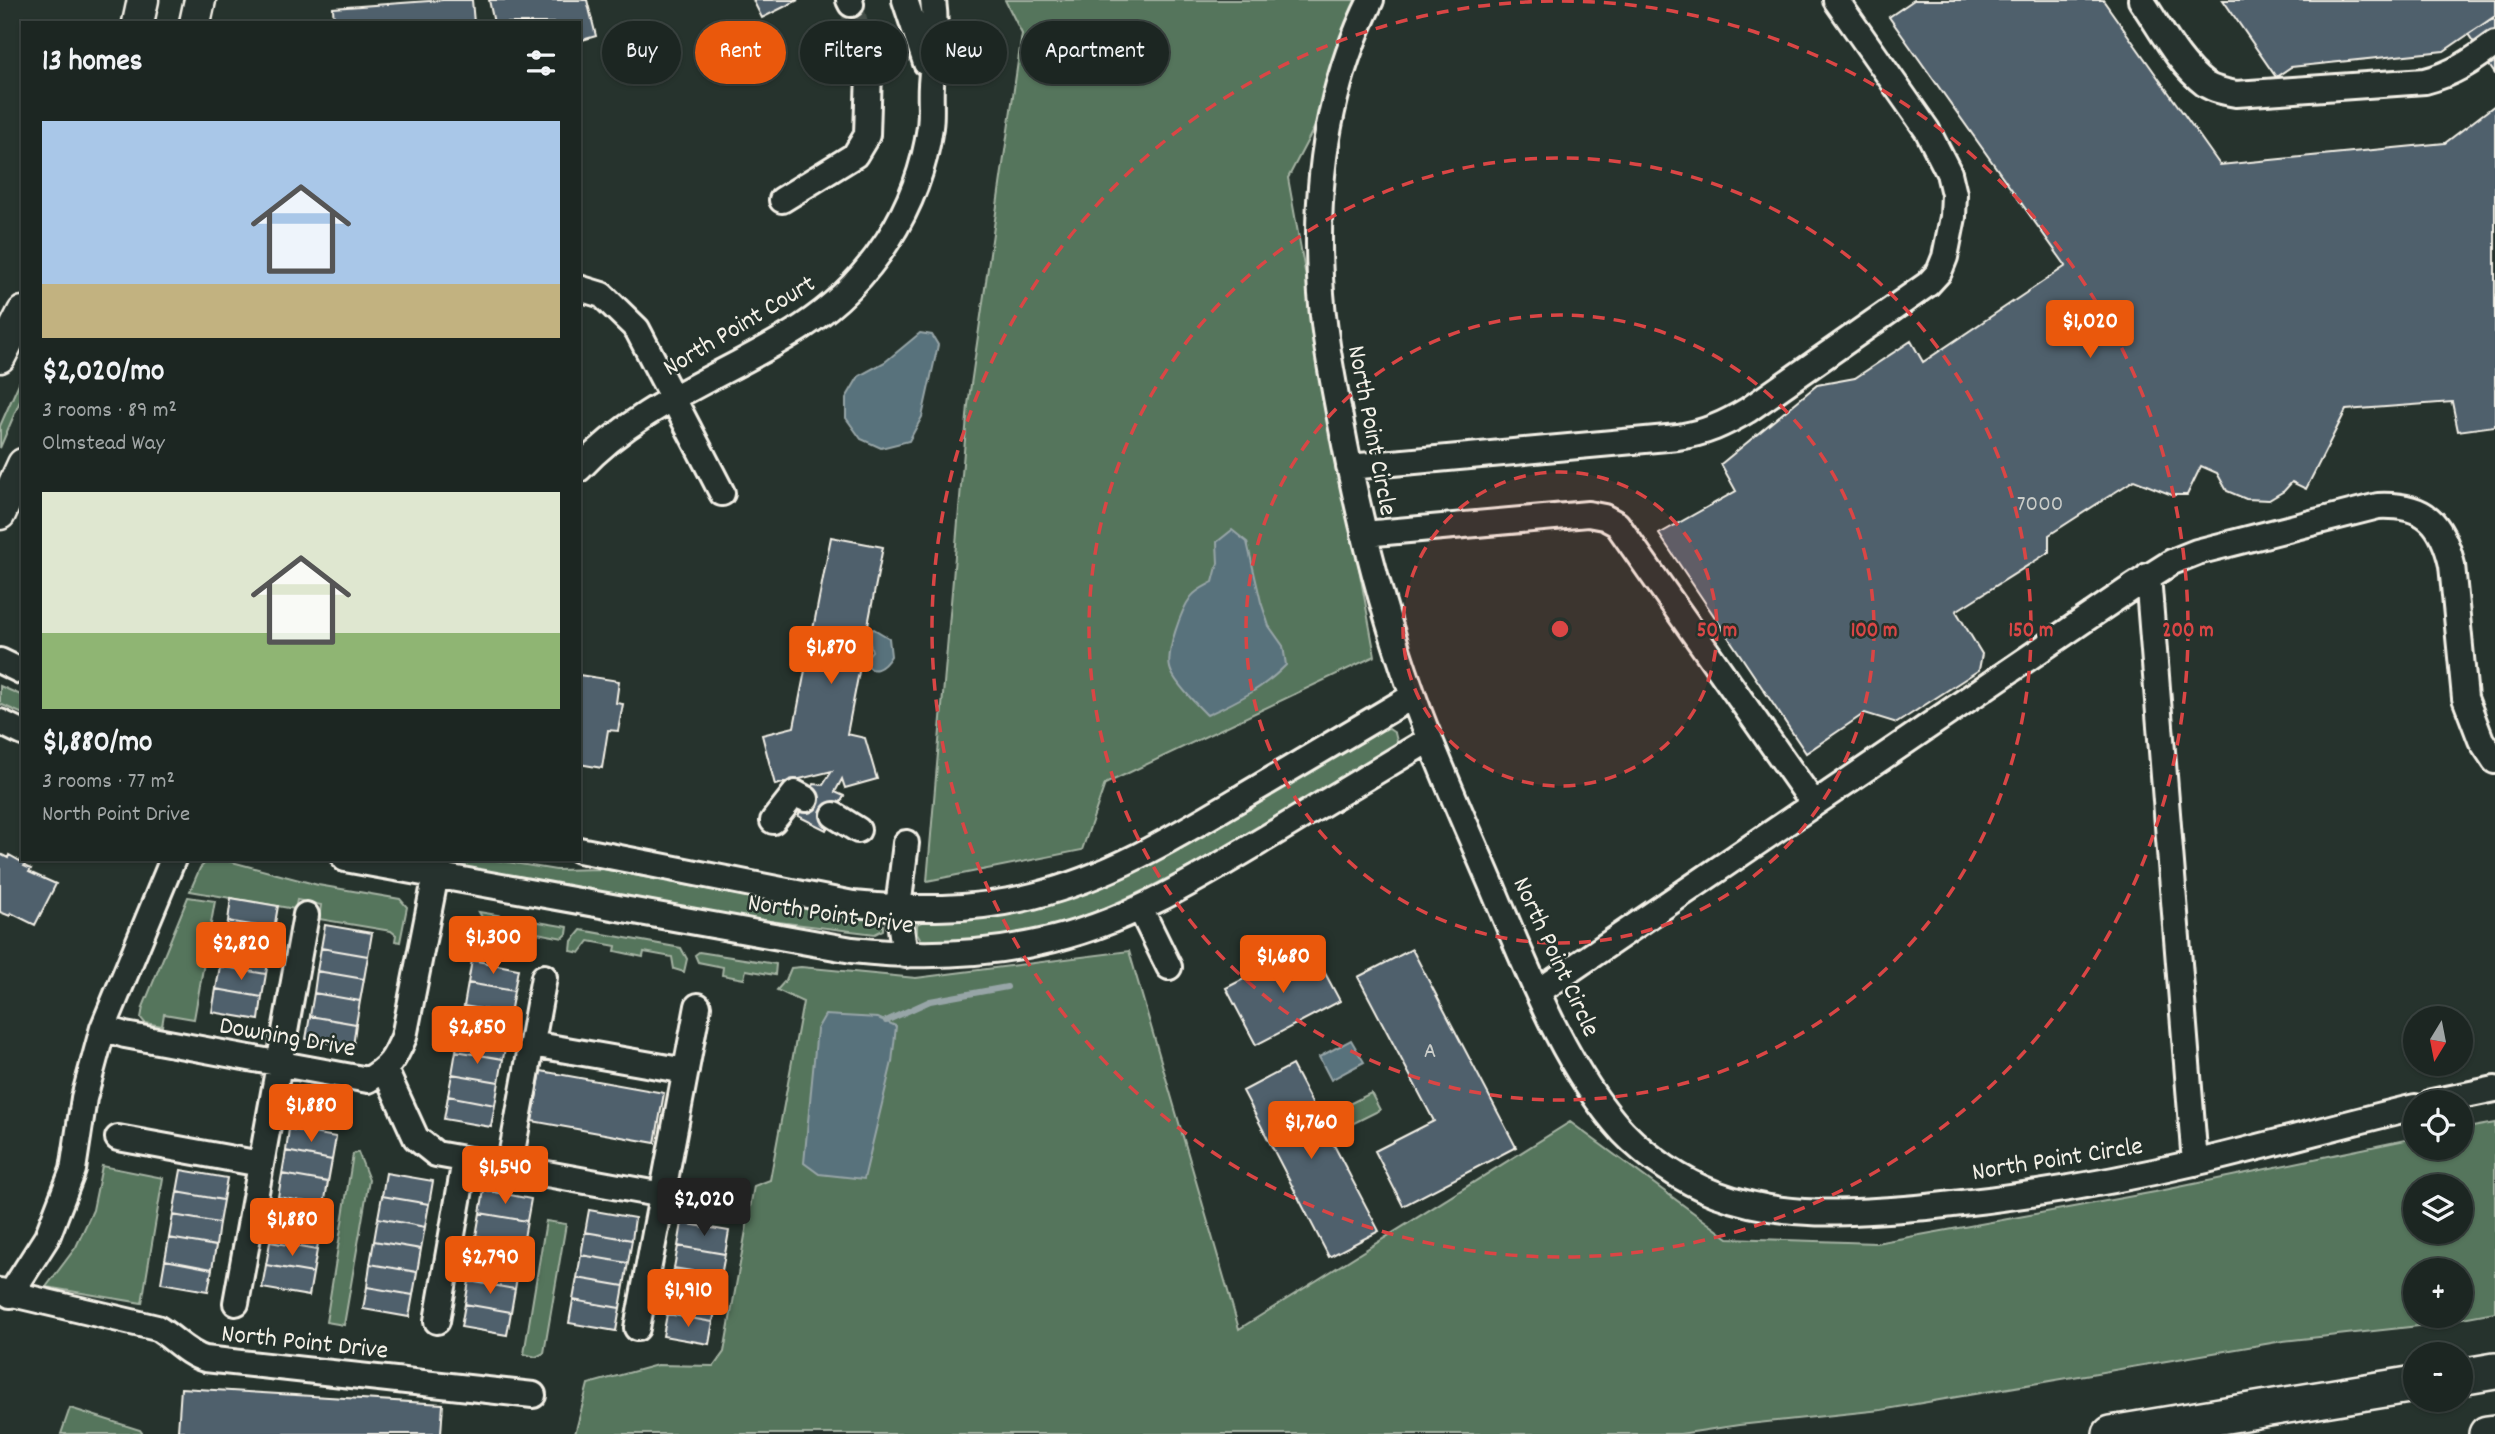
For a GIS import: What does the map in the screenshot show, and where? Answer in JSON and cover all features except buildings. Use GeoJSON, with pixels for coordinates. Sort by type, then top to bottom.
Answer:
{"type":"FeatureCollection","features":[{"type":"Feature","properties":{"kind":"highway"},"geometry":{"type":"LineString","coordinates":[[2473,1375],[2495,1371]]}},
{"type":"Feature","properties":{"kind":"highway"},"geometry":{"type":"LineString","coordinates":[[2111,1434],[2403,1386]]}},
{"type":"Feature","properties":{"kind":"highway"},"geometry":{"type":"LineString","coordinates":[[2487,1434],[2495,1433]]}},
{"type":"Feature","properties":{"kind":"main road"},"geometry":{"type":"LineString","coordinates":[[138,21],[143,0]]}},
{"type":"Feature","properties":{"kind":"main road"},"geometry":{"type":"LineString","coordinates":[[195,21],[200,0]]}},
{"type":"Feature","properties":{"kind":"main road"},"geometry":{"type":"LineString","coordinates":[[0,357],[21,316]]}},
{"type":"Feature","properties":{"kind":"main road"},"geometry":{"type":"LineString","coordinates":[[0,514],[21,468]]}},
{"type":"Feature","properties":{"kind":"street","name":"North Point Court"},"geometry":{"type":"LineString","coordinates":[[905,0],[925,56],[931,88]]}},
{"type":"Feature","properties":{"kind":"street","name":"North Point Court"},"geometry":{"type":"LineString","coordinates":[[581,467],[613,438],[673,397],[801,327],[833,304],[881,251],[899,222],[924,159],[930,125],[934,49],[933,0]]}},
{"type":"Feature","properties":{"kind":"street","name":"North Point Circle"},"geometry":{"type":"LineString","coordinates":[[1371,0],[1350,47],[1333,103],[1319,218],[1322,306],[1349,467],[1364,534],[1393,637],[1430,740],[1538,992],[1580,1071],[1622,1131],[1660,1163],[1712,1192],[1743,1203],[1801,1213],[1888,1210],[2029,1194],[2195,1163],[2403,1110]]}},
{"type":"Feature","properties":{"kind":"street"},"geometry":{"type":"LineString","coordinates":[[1349,467],[1704,433],[1748,410],[1928,284],[1939,272],[1945,257],[1953,216],[1954,194],[1949,173],[1927,130],[1836,0]]}},
{"type":"Feature","properties":{"kind":"street"},"geometry":{"type":"LineString","coordinates":[[2141,0],[2193,72],[2205,84],[2236,94],[2425,81],[2461,68],[2495,44]]}},
{"type":"Feature","properties":{"kind":"street"},"geometry":{"type":"LineString","coordinates":[[782,200],[855,155],[867,135],[869,84]]}},
{"type":"Feature","properties":{"kind":"street"},"geometry":{"type":"LineString","coordinates":[[581,289],[602,295],[637,329],[722,493]]}},
{"type":"Feature","properties":{"kind":"street"},"geometry":{"type":"LineString","coordinates":[[1538,992],[2172,562],[2197,552],[2378,506],[2399,505],[2420,512],[2437,524],[2447,544],[2452,565],[2465,698],[2481,740],[2495,761]]}},
{"type":"Feature","properties":{"kind":"street"},"geometry":{"type":"LineString","coordinates":[[1364,534],[1588,514],[1604,517],[1617,524],[1814,804]]}},
{"type":"Feature","properties":{"kind":"street"},"geometry":{"type":"LineString","coordinates":[[2148,576],[2195,1163]]}},
{"type":"Feature","properties":{"kind":"street"},"geometry":{"type":"LineString","coordinates":[[0,661],[21,671]]}},
{"type":"Feature","properties":{"kind":"street","name":"North Point Drive"},"geometry":{"type":"LineString","coordinates":[[581,850],[840,901],[898,908],[968,906],[1032,897],[1121,865],[1168,842],[1413,696]]}},
{"type":"Feature","properties":{"kind":"street"},"geometry":{"type":"LineString","coordinates":[[0,722],[21,732]]}},
{"type":"Feature","properties":{"kind":"street","name":"North Point Drive"},"geometry":{"type":"LineString","coordinates":[[366,861],[438,868],[852,950],[905,955],[995,951],[1090,929],[1140,908],[1190,883],[1430,740]]}},
{"type":"Feature","properties":{"kind":"street"},"geometry":{"type":"LineString","coordinates":[[773,821],[795,793],[806,799]]}},
{"type":"Feature","properties":{"kind":"street"},"geometry":{"type":"LineString","coordinates":[[834,815],[858,830]]}},
{"type":"Feature","properties":{"kind":"street"},"geometry":{"type":"LineString","coordinates":[[905,955],[898,908],[906,843]]}},
{"type":"Feature","properties":{"kind":"street"},"geometry":{"type":"LineString","coordinates":[[5,1293],[47,1237],[73,1170],[84,1098],[103,1028],[172,861]]}},
{"type":"Feature","properties":{"kind":"street","name":"Downing Drive"},"geometry":{"type":"LineString","coordinates":[[103,1028],[125,1035],[368,1080],[385,1070],[394,1060],[404,1037],[438,868]]}},
{"type":"Feature","properties":{"kind":"street"},"geometry":{"type":"LineString","coordinates":[[1140,908],[1169,967]]}},
{"type":"Feature","properties":{"kind":"street"},"geometry":{"type":"LineString","coordinates":[[236,1303],[306,915]]}},
{"type":"Feature","properties":{"kind":"street"},"geometry":{"type":"LineString","coordinates":[[509,1167],[544,976]]}},
{"type":"Feature","properties":{"kind":"street"},"geometry":{"type":"LineString","coordinates":[[638,1328],[698,1006]]}},
{"type":"Feature","properties":{"kind":"street"},"geometry":{"type":"LineString","coordinates":[[532,1044],[686,1071]]}},
{"type":"Feature","properties":{"kind":"street"},"geometry":{"type":"LineString","coordinates":[[385,1070],[416,1138],[436,1154],[663,1195]]}},
{"type":"Feature","properties":{"kind":"street"},"geometry":{"type":"LineString","coordinates":[[2473,1094],[2495,1089]]}},
{"type":"Feature","properties":{"kind":"street"},"geometry":{"type":"LineString","coordinates":[[118,1138],[261,1164]]}},
{"type":"Feature","properties":{"kind":"street"},"geometry":{"type":"LineString","coordinates":[[436,1321],[465,1160]]}},
{"type":"Feature","properties":{"kind":"street","name":"North Point Drive"},"geometry":{"type":"LineString","coordinates":[[5,1293],[157,1328],[173,1337],[192,1355],[205,1359],[533,1395]]}},
{"type":"Feature","properties":{"kind":"green space"},"geometry":{"type":"Polygon","coordinates":[[[1005,0],[1381,0],[1288,178],[1375,656],[1105,784],[1082,850],[927,881],[968,405],[1021,41],[1021,84],[1169,84],[1169,21],[1021,21],[1021,32],[1005,0]]]}},
{"type":"Feature","properties":{"kind":"green space"},"geometry":{"type":"Polygon","coordinates":[[[21,379],[21,399],[0,448],[0,426],[21,379]]]}},
{"type":"Feature","properties":{"kind":"green space"},"geometry":{"type":"Polygon","coordinates":[[[0,686],[21,695],[21,713],[0,704],[0,686]]]}},
{"type":"Feature","properties":{"kind":"green space"},"geometry":{"type":"Polygon","coordinates":[[[1389,729],[1395,733],[1395,749],[1253,831],[1136,894],[1051,927],[1008,937],[964,942],[921,940],[917,933],[917,924],[926,920],[991,916],[1050,905],[1134,872],[1219,825],[1376,731],[1389,729]]]}},
{"type":"Feature","properties":{"kind":"green space"},"geometry":{"type":"Polygon","coordinates":[[[207,861],[228,861],[318,885],[400,899],[407,907],[400,942],[395,941],[396,935],[391,931],[319,919],[321,905],[297,900],[295,909],[190,891],[200,868],[207,861]]]}},
{"type":"Feature","properties":{"kind":"green space"},"geometry":{"type":"Polygon","coordinates":[[[457,861],[501,861],[556,870],[602,869],[874,921],[883,925],[883,930],[875,934],[730,916],[463,870],[457,865],[457,861]]]}},
{"type":"Feature","properties":{"kind":"green space"},"geometry":{"type":"Polygon","coordinates":[[[188,897],[215,901],[194,1019],[164,1014],[162,1026],[145,1023],[141,1018],[143,1007],[188,897]]]}},
{"type":"Feature","properties":{"kind":"green space"},"geometry":{"type":"Polygon","coordinates":[[[479,912],[568,927],[567,934],[563,938],[537,933],[535,942],[513,938],[514,930],[486,924],[479,912]]]}},
{"type":"Feature","properties":{"kind":"green space"},"geometry":{"type":"Polygon","coordinates":[[[581,930],[681,948],[687,959],[684,972],[674,969],[672,957],[644,952],[643,957],[615,951],[616,946],[589,941],[580,953],[571,951],[572,941],[581,930]]]}},
{"type":"Feature","properties":{"kind":"green space"},"geometry":{"type":"Polygon","coordinates":[[[1129,951],[1239,1329],[1570,1122],[1728,1238],[1876,1243],[2155,1192],[2403,1140],[2403,1160],[2473,1160],[2473,1127],[2495,1123],[2495,1312],[2473,1316],[2473,1258],[2403,1258],[2403,1328],[2283,1341],[1881,1410],[1680,1434],[575,1434],[588,1384],[657,1365],[714,1366],[724,1352],[754,1186],[770,1180],[803,1002],[777,990],[786,980],[791,968],[916,978],[1129,951]]]}},
{"type":"Feature","properties":{"kind":"green space"},"geometry":{"type":"Polygon","coordinates":[[[699,952],[776,964],[775,975],[746,970],[744,979],[722,975],[723,967],[698,962],[695,955],[699,952]]]}},
{"type":"Feature","properties":{"kind":"green space"},"geometry":{"type":"Polygon","coordinates":[[[1371,1093],[1380,1110],[1346,1127],[1337,1110],[1371,1093]]]}},
{"type":"Feature","properties":{"kind":"green space"},"geometry":{"type":"Polygon","coordinates":[[[358,1152],[369,1180],[344,1325],[326,1322],[353,1154],[358,1152]]]}},
{"type":"Feature","properties":{"kind":"green space"},"geometry":{"type":"Polygon","coordinates":[[[102,1166],[163,1178],[142,1303],[46,1287],[76,1247],[93,1210],[102,1166]]]}},
{"type":"Feature","properties":{"kind":"green space"},"geometry":{"type":"Polygon","coordinates":[[[546,1221],[566,1224],[544,1353],[536,1357],[524,1354],[546,1221]]]}},
{"type":"Feature","properties":{"kind":"green space"},"geometry":{"type":"Polygon","coordinates":[[[70,1408],[140,1430],[143,1434],[61,1434],[70,1408]]]}},
{"type":"Feature","properties":{"kind":"water"},"geometry":{"type":"Polygon","coordinates":[[[920,333],[932,335],[938,345],[922,417],[909,441],[881,448],[861,439],[846,418],[846,398],[859,376],[885,362],[920,333]]]}},
{"type":"Feature","properties":{"kind":"water"},"geometry":{"type":"Polygon","coordinates":[[[1232,530],[1247,542],[1261,602],[1269,626],[1283,646],[1286,665],[1249,694],[1207,715],[1172,674],[1170,652],[1175,631],[1187,603],[1196,592],[1213,582],[1218,563],[1217,542],[1232,530]]]}},
{"type":"Feature","properties":{"kind":"water"},"geometry":{"type":"Polygon","coordinates":[[[874,629],[889,638],[891,656],[885,664],[874,670],[867,665],[865,659],[872,651],[868,637],[869,631],[874,629]]]}},
{"type":"Feature","properties":{"kind":"water"},"geometry":{"type":"Polygon","coordinates":[[[825,1015],[878,1018],[896,1026],[892,1062],[864,1179],[819,1174],[804,1163],[817,1029],[825,1015]]]}},
{"type":"Feature","properties":{"kind":"water"},"geometry":{"type":"Polygon","coordinates":[[[1351,1040],[1364,1062],[1331,1080],[1319,1057],[1351,1040]]]}},
{"type":"Feature","properties":{"kind":"waterway"},"geometry":{"type":"LineString","coordinates":[[886,1021],[930,1001],[1007,987]]}},
{"type":"Feature","properties":{"kind":"tunnel"},"geometry":{"type":"LineString","coordinates":[[851,4],[855,21]]}}]}
